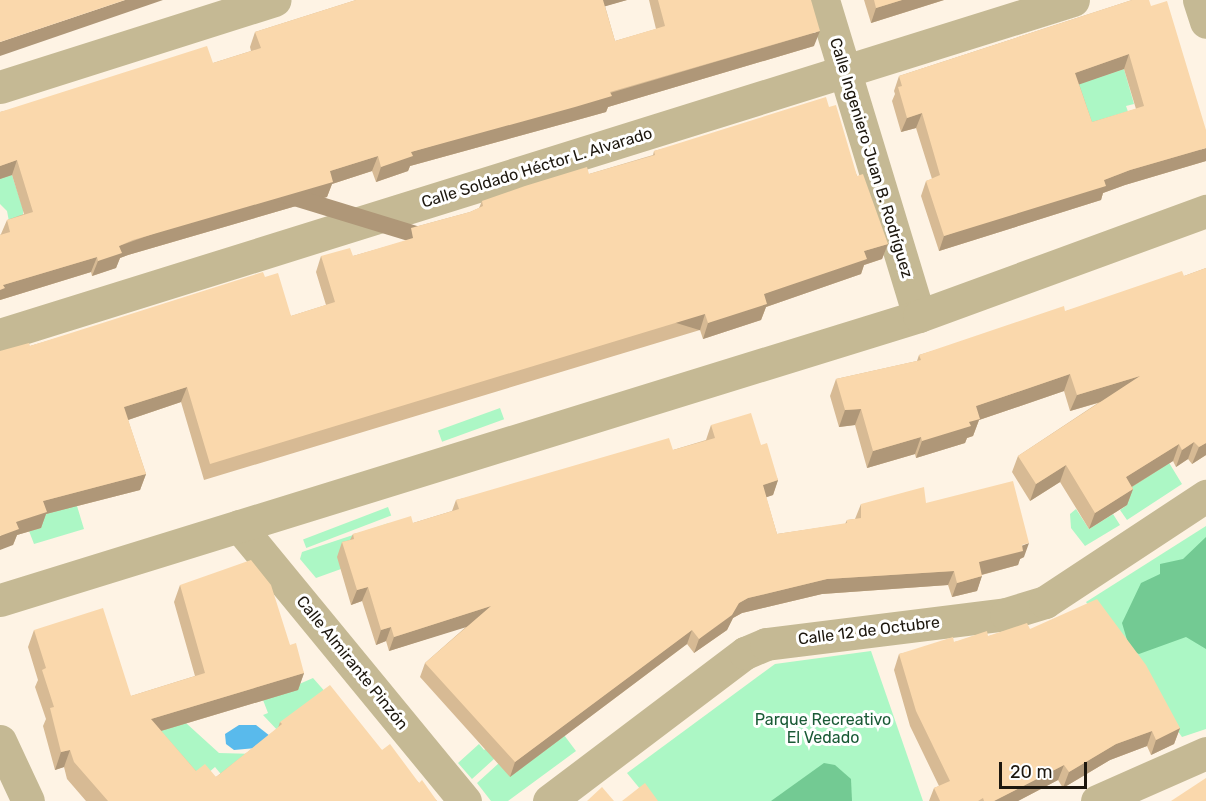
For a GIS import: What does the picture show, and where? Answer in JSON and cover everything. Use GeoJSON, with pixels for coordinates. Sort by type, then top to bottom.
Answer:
{"type":"FeatureCollection","features":[{"type":"Feature","properties":{"kind":"street"},"geometry":{"type":"LineString","coordinates":[[0,87],[275,0]]}},
{"type":"Feature","properties":{"kind":"street","name":"Calle Ingeniero Juan B. Rodríguez"},"geometry":{"type":"LineString","coordinates":[[823,0],[919,316]]}},
{"type":"Feature","properties":{"kind":"street","name":"Calle Soldado Héctor L. Alvarado"},"geometry":{"type":"LineString","coordinates":[[0,335],[1073,0]]}},
{"type":"Feature","properties":{"kind":"street"},"geometry":{"type":"LineString","coordinates":[[1199,0],[1206,22]]}},
{"type":"Feature","properties":{"kind":"street"},"geometry":{"type":"LineString","coordinates":[[0,600],[919,316],[1206,210]]}},
{"type":"Feature","properties":{"kind":"street","name":"Calle 12 de Octubre"},"geometry":{"type":"LineString","coordinates":[[549,801],[745,653],[766,644],[1006,614],[1045,602],[1206,496]]}},
{"type":"Feature","properties":{"kind":"street","name":"Calle Almirante Pinzón"},"geometry":{"type":"LineString","coordinates":[[239,525],[465,801]]}},
{"type":"Feature","properties":{"kind":"street"},"geometry":{"type":"LineString","coordinates":[[0,741],[28,801]]}},
{"type":"Feature","properties":{"kind":"street"},"geometry":{"type":"LineString","coordinates":[[1097,801],[1206,753]]}},
{"type":"Feature","properties":{"kind":"green space"},"geometry":{"type":"Polygon","coordinates":[[[1124,69],[1134,104],[1126,106],[1132,123],[1093,134],[1076,85],[1124,69]]]}},
{"type":"Feature","properties":{"kind":"green space"},"geometry":{"type":"Polygon","coordinates":[[[12,175],[23,209],[23,228],[11,232],[7,211],[0,204],[0,178],[12,175]]]}},
{"type":"Feature","properties":{"kind":"green space"},"geometry":{"type":"Polygon","coordinates":[[[500,408],[504,419],[442,442],[438,431],[500,408]]]}},
{"type":"Feature","properties":{"kind":"green space"},"geometry":{"type":"Polygon","coordinates":[[[48,410],[84,529],[34,544],[29,531],[41,528],[48,410]]]}},
{"type":"Feature","properties":{"kind":"green space"},"geometry":{"type":"Polygon","coordinates":[[[1160,448],[1182,484],[1127,520],[1120,510],[1127,505],[1120,494],[1160,448]]]}},
{"type":"Feature","properties":{"kind":"green space"},"geometry":{"type":"Polygon","coordinates":[[[388,507],[391,515],[306,548],[303,540],[388,507]]]}},
{"type":"Feature","properties":{"kind":"green space"},"geometry":{"type":"Polygon","coordinates":[[[1076,509],[1089,529],[1113,514],[1120,525],[1085,546],[1071,528],[1070,514],[1076,509]]]}},
{"type":"Feature","properties":{"kind":"green space"},"geometry":{"type":"Polygon","coordinates":[[[389,523],[341,569],[316,578],[300,559],[302,552],[389,523]]]}},
{"type":"Feature","properties":{"kind":"green space"},"geometry":{"type":"Polygon","coordinates":[[[1206,526],[1206,729],[1182,737],[1086,602],[1206,526]]]}},
{"type":"Feature","properties":{"kind":"green space"},"geometry":{"type":"Polygon","coordinates":[[[1206,537],[1206,649],[1186,637],[1139,654],[1130,650],[1122,623],[1141,583],[1160,574],[1160,564],[1183,559],[1206,537]]]}},
{"type":"Feature","properties":{"kind":"green space","name":"Parque Recreativo El Vedado"},"geometry":{"type":"Polygon","coordinates":[[[871,651],[923,801],[650,801],[627,773],[775,664],[871,651]]]}},
{"type":"Feature","properties":{"kind":"green space"},"geometry":{"type":"Polygon","coordinates":[[[313,678],[328,695],[281,734],[263,715],[268,713],[263,700],[313,678]]]}},
{"type":"Feature","properties":{"kind":"green space"},"geometry":{"type":"Polygon","coordinates":[[[543,707],[576,751],[508,801],[491,801],[477,783],[499,763],[543,707]]]}},
{"type":"Feature","properties":{"kind":"green space"},"geometry":{"type":"Polygon","coordinates":[[[186,723],[219,753],[261,754],[243,801],[215,767],[176,801],[121,734],[186,723]]]}},
{"type":"Feature","properties":{"kind":"green space"},"geometry":{"type":"Polygon","coordinates":[[[492,743],[494,759],[472,779],[458,763],[479,744],[484,750],[492,743]]]}},
{"type":"Feature","properties":{"kind":"green space"},"geometry":{"type":"Polygon","coordinates":[[[824,763],[835,765],[851,779],[852,801],[771,801],[824,763]]]}},
{"type":"Feature","properties":{"kind":"water"},"geometry":{"type":"Polygon","coordinates":[[[239,725],[256,725],[270,736],[256,748],[234,750],[226,744],[225,734],[239,725]]]}},
{"type":"Feature","properties":{"kind":"building"},"geometry":{"type":"Polygon","coordinates":[[[0,0],[125,0],[0,42],[0,0]]]}},
{"type":"Feature","properties":{"kind":"building"},"geometry":{"type":"Polygon","coordinates":[[[356,0],[603,0],[615,41],[665,26],[658,0],[811,0],[820,31],[610,92],[612,96],[575,107],[411,152],[413,156],[381,167],[378,156],[330,171],[333,182],[133,240],[119,246],[122,253],[98,261],[97,257],[3,285],[5,288],[0,290],[0,235],[10,232],[7,220],[33,212],[17,160],[0,166],[0,112],[207,46],[213,63],[261,48],[255,32],[356,0]]]}},
{"type":"Feature","properties":{"kind":"building"},"geometry":{"type":"Polygon","coordinates":[[[874,0],[902,0],[876,8],[874,0]]]}},
{"type":"Feature","properties":{"kind":"building"},"geometry":{"type":"Polygon","coordinates":[[[1132,0],[1149,0],[1151,6],[1167,1],[1206,130],[1206,148],[1130,170],[1104,180],[1106,186],[944,236],[926,181],[940,175],[922,113],[907,118],[898,87],[902,86],[899,76],[1132,0]],[[1129,54],[1075,73],[1092,122],[1144,106],[1129,54]]]}},
{"type":"Feature","properties":{"kind":"building"},"geometry":{"type":"Polygon","coordinates":[[[826,97],[829,107],[836,105],[857,176],[863,174],[888,244],[864,251],[867,259],[764,294],[767,304],[708,323],[705,314],[210,464],[187,387],[124,407],[146,474],[43,501],[47,512],[16,522],[19,529],[0,536],[0,351],[29,343],[30,346],[263,272],[265,277],[278,273],[291,316],[335,302],[321,256],[350,248],[353,256],[413,238],[411,228],[470,212],[483,206],[482,201],[525,186],[587,167],[589,174],[655,155],[654,151],[826,97]]]}},
{"type":"Feature","properties":{"kind":"building"},"geometry":{"type":"Polygon","coordinates":[[[1206,268],[1206,443],[1199,447],[1194,442],[1182,450],[1179,444],[1126,477],[1133,489],[1095,513],[1066,465],[1036,484],[1018,456],[1140,376],[1077,395],[1070,374],[976,406],[980,419],[969,422],[971,426],[922,441],[921,437],[873,451],[861,409],[845,410],[836,379],[921,360],[919,355],[1064,306],[1065,311],[1182,271],[1184,276],[1206,268]]]}},
{"type":"Feature","properties":{"kind":"building"},"geometry":{"type":"Polygon","coordinates":[[[751,413],[761,445],[767,443],[778,480],[763,485],[777,534],[847,523],[847,520],[861,518],[861,504],[924,487],[926,503],[1013,481],[1029,543],[1022,545],[1023,551],[979,562],[982,576],[957,583],[954,571],[827,579],[748,598],[739,603],[732,615],[699,639],[692,630],[515,762],[425,663],[491,606],[394,637],[391,627],[381,630],[368,587],[357,590],[342,542],[354,539],[353,534],[411,516],[413,523],[459,509],[456,500],[669,438],[673,450],[715,438],[711,425],[751,413]]]}},
{"type":"Feature","properties":{"kind":"building"},"geometry":{"type":"Polygon","coordinates":[[[251,560],[271,585],[290,645],[296,643],[304,673],[151,719],[196,771],[205,764],[216,777],[282,724],[280,722],[330,685],[382,750],[390,744],[419,783],[422,780],[437,801],[108,801],[74,762],[70,750],[61,752],[50,708],[54,707],[42,670],[46,668],[34,630],[103,608],[131,696],[205,673],[180,585],[251,560]]]}},
{"type":"Feature","properties":{"kind":"building"},"geometry":{"type":"Polygon","coordinates":[[[1097,599],[1146,665],[1180,728],[1156,740],[1152,731],[1116,744],[1069,772],[1064,765],[994,801],[984,801],[983,798],[978,801],[940,801],[934,788],[950,781],[916,711],[899,654],[953,637],[954,642],[987,631],[988,636],[1027,623],[1030,629],[1097,599]]]}},
{"type":"Feature","properties":{"kind":"building"},"geometry":{"type":"Polygon","coordinates":[[[1206,778],[1206,801],[1171,801],[1206,778]]]}},
{"type":"Feature","properties":{"kind":"building"},"geometry":{"type":"Polygon","coordinates":[[[645,783],[658,801],[622,801],[645,783]]]}},
{"type":"Feature","properties":{"kind":"building"},"geometry":{"type":"Polygon","coordinates":[[[602,787],[614,801],[587,801],[602,787]]]}}]}
